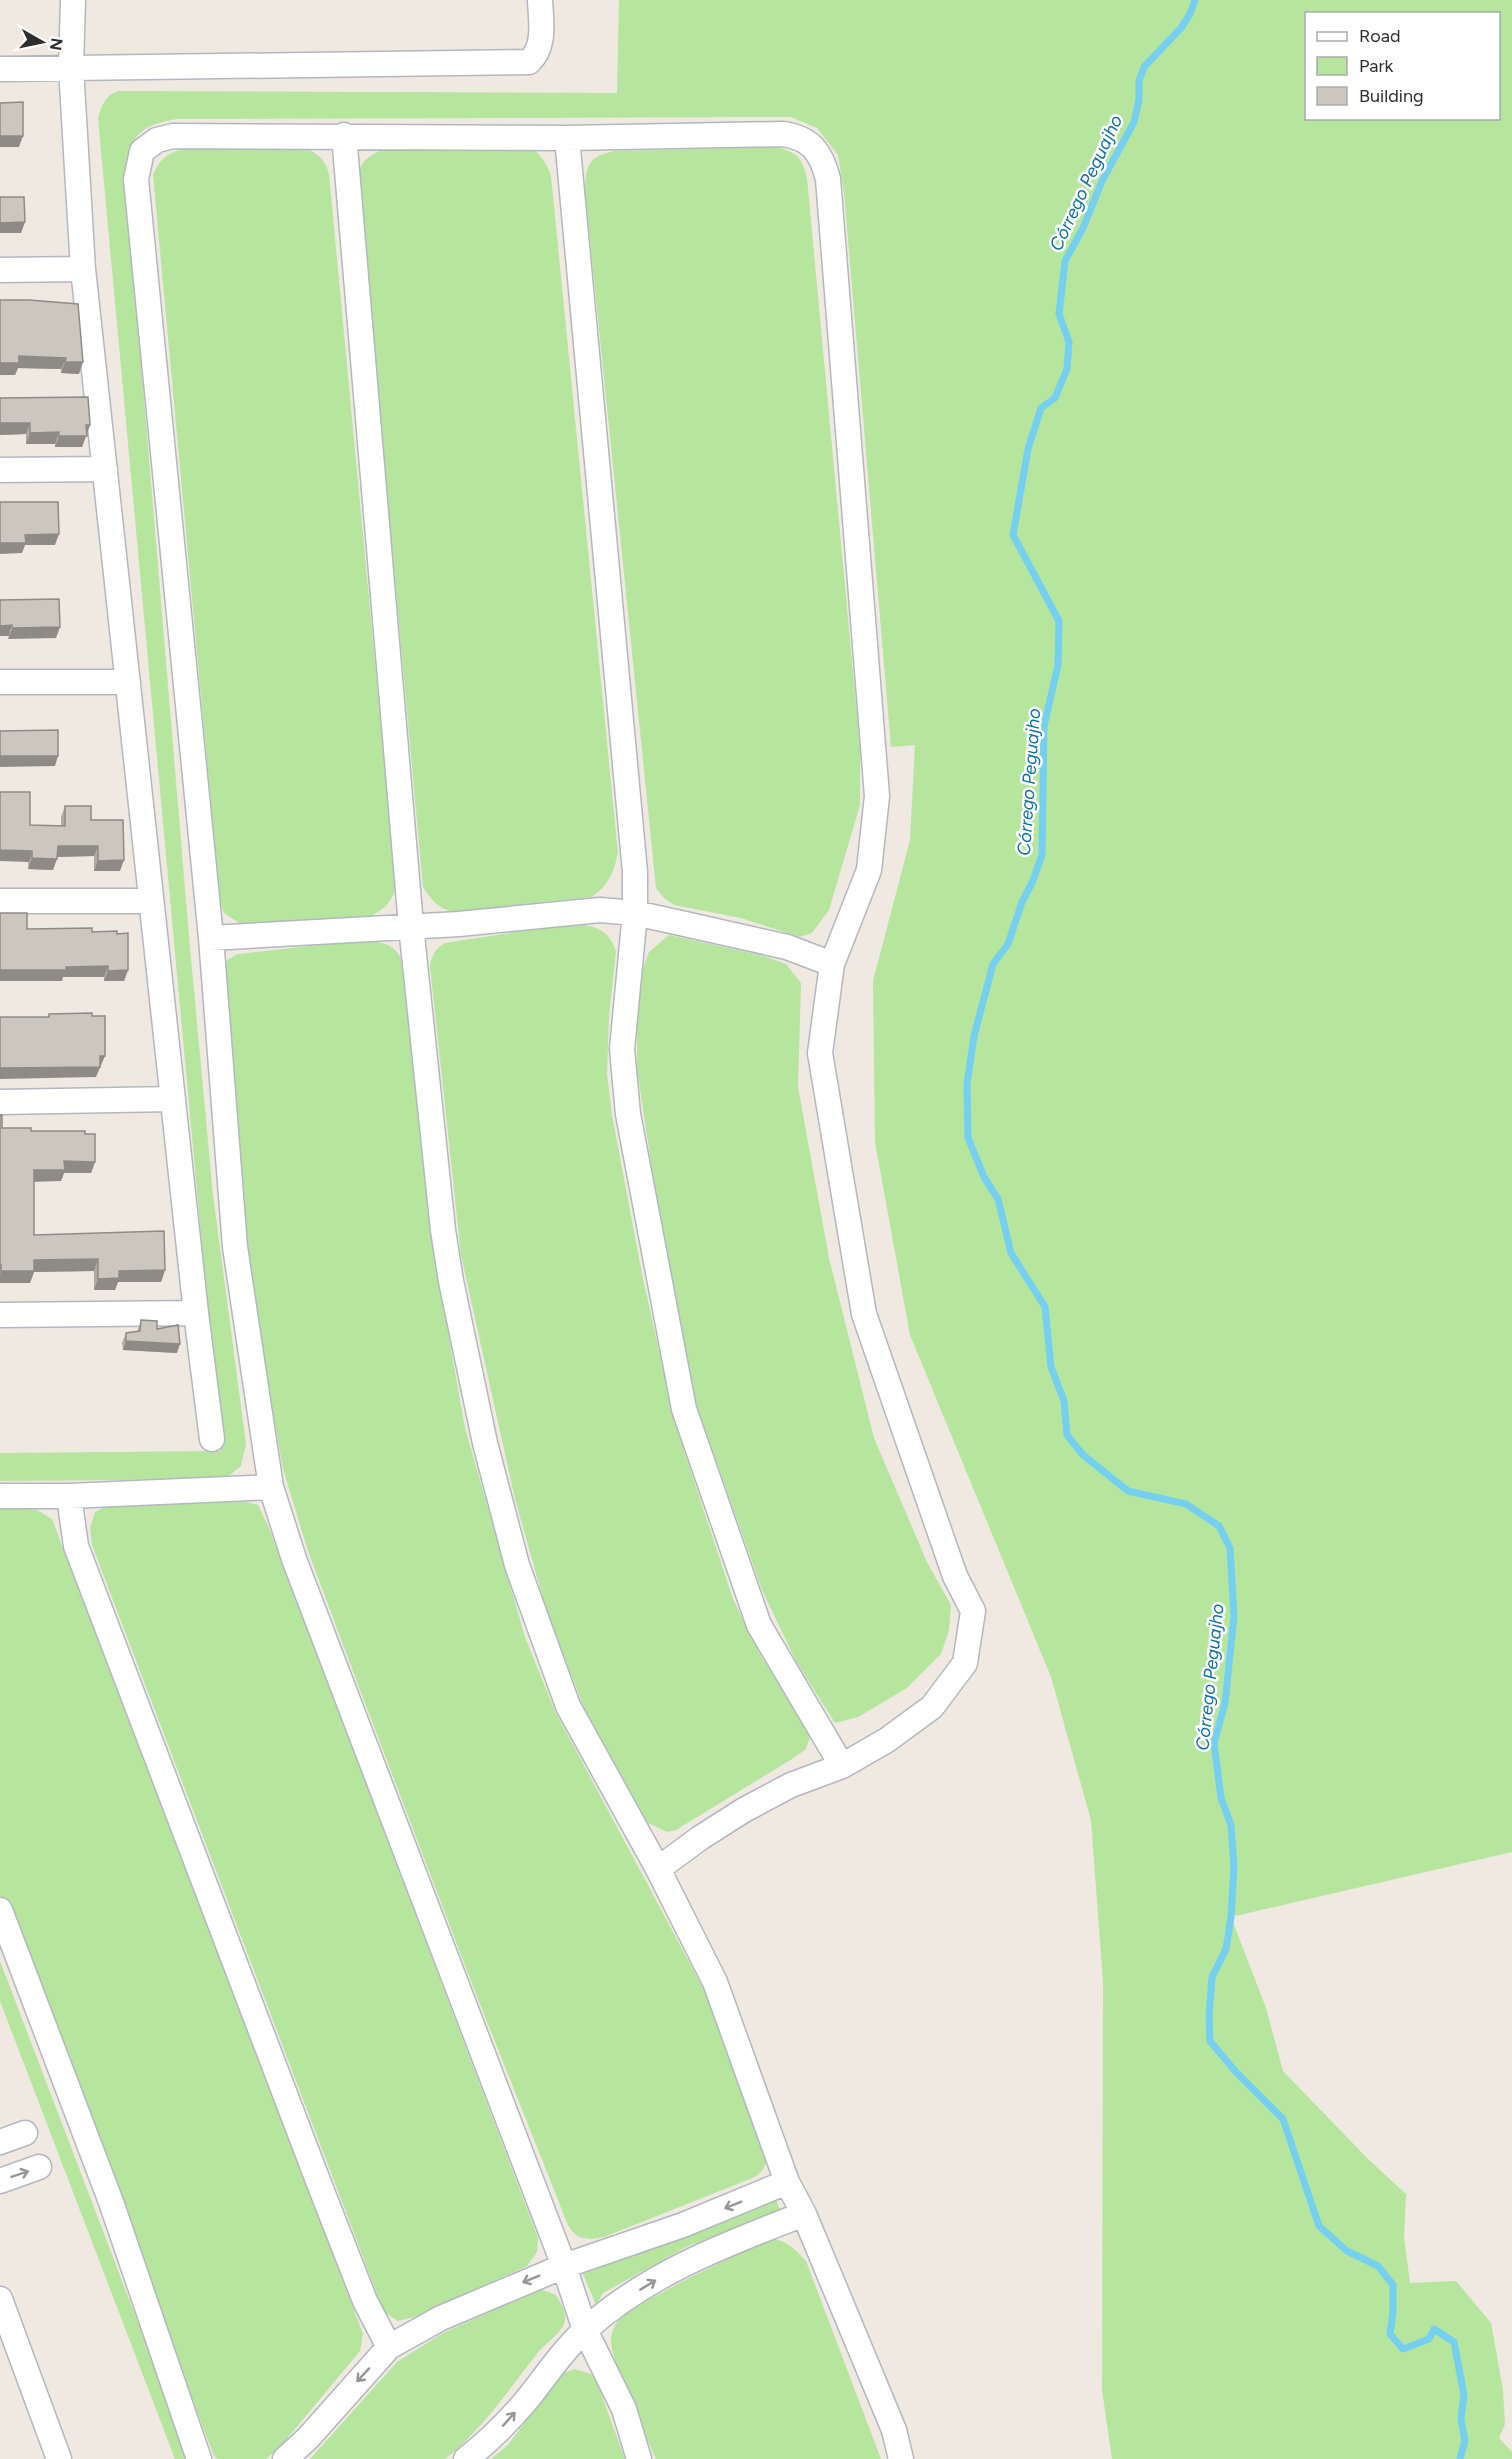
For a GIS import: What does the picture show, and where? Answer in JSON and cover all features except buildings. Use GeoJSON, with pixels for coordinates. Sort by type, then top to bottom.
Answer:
{"type":"FeatureCollection","features":[{"type":"Feature","properties":{"kind":"street"},"geometry":{"type":"LineString","coordinates":[[73,0],[71,68],[83,270],[196,1313],[212,1439]]}},
{"type":"Feature","properties":{"kind":"street"},"geometry":{"type":"LineString","coordinates":[[0,69],[529,62],[539,54],[541,43],[540,0]]}},
{"type":"Feature","properties":{"kind":"street"},"geometry":{"type":"LineString","coordinates":[[639,2459],[624,2409],[585,2330],[564,2266],[294,1559],[271,1487],[235,1246],[211,938],[136,179],[142,151],[157,141],[173,136],[344,135],[567,138],[783,134],[801,136],[824,162],[828,179],[878,796],[869,870],[832,964],[820,1053],[864,1314],[955,1576],[973,1611],[965,1663],[932,1707],[887,1740],[842,1766],[791,1785],[744,1810],[700,1838],[658,1869]]}},
{"type":"Feature","properties":{"kind":"street"},"geometry":{"type":"LineString","coordinates":[[344,135],[411,926],[443,1230],[451,1281],[485,1443],[516,1565],[568,1706],[658,1869],[715,1982],[787,2182],[804,2214],[894,2430],[901,2459]]}},
{"type":"Feature","properties":{"kind":"street"},"geometry":{"type":"LineString","coordinates":[[567,138],[635,872],[635,913],[622,1049],[628,1114],[684,1409],[759,1625],[842,1766]]}},
{"type":"Feature","properties":{"kind":"street"},"geometry":{"type":"LineString","coordinates":[[0,270],[83,270]]}},
{"type":"Feature","properties":{"kind":"street"},"geometry":{"type":"LineString","coordinates":[[0,470],[105,469]]}},
{"type":"Feature","properties":{"kind":"street"},"geometry":{"type":"LineString","coordinates":[[0,682],[128,682]]}},
{"type":"Feature","properties":{"kind":"street"},"geometry":{"type":"LineString","coordinates":[[0,901],[151,901]]}},
{"type":"Feature","properties":{"kind":"street"},"geometry":{"type":"LineString","coordinates":[[211,938],[459,924],[600,910],[635,913],[787,947],[832,964]]}},
{"type":"Feature","properties":{"kind":"street"},"geometry":{"type":"LineString","coordinates":[[0,1102],[173,1099]]}},
{"type":"Feature","properties":{"kind":"street"},"geometry":{"type":"LineString","coordinates":[[0,1315],[196,1313]]}},
{"type":"Feature","properties":{"kind":"street"},"geometry":{"type":"LineString","coordinates":[[0,1496],[69,1496],[271,1487]]}},
{"type":"Feature","properties":{"kind":"street"},"geometry":{"type":"LineString","coordinates":[[69,1496],[76,1546],[320,2186],[365,2301],[389,2347]]}},
{"type":"Feature","properties":{"kind":"street"},"geometry":{"type":"LineString","coordinates":[[0,1910],[111,2202],[199,2459]]}},
{"type":"Feature","properties":{"kind":"street"},"geometry":{"type":"LineString","coordinates":[[0,2142],[25,2133]]}},
{"type":"Feature","properties":{"kind":"street"},"geometry":{"type":"LineString","coordinates":[[0,2181],[39,2167]]}},
{"type":"Feature","properties":{"kind":"street"},"geometry":{"type":"LineString","coordinates":[[285,2459],[308,2438],[389,2347],[452,2313],[564,2266],[683,2225],[787,2182]]}},
{"type":"Feature","properties":{"kind":"street"},"geometry":{"type":"LineString","coordinates":[[466,2459],[498,2432],[525,2402],[559,2356],[585,2330],[634,2293],[720,2246],[804,2214]]}},
{"type":"Feature","properties":{"kind":"street"},"geometry":{"type":"LineString","coordinates":[[0,2299],[59,2459]]}},
{"type":"Feature","properties":{"kind":"green space"},"geometry":{"type":"Polygon","coordinates":[[[619,0],[1512,0],[1512,1852],[1231,1917],[1266,2008],[1283,2071],[1368,2159],[1406,2194],[1404,2237],[1410,2283],[1456,2281],[1491,2323],[1503,2390],[1505,2424],[1499,2438],[1512,2452],[1512,2459],[1112,2459],[1102,2390],[1103,1982],[1091,1820],[1051,1677],[910,1335],[875,1142],[873,981],[910,840],[915,745],[891,747],[844,193],[838,155],[817,128],[791,117],[177,119],[146,128],[135,140],[127,158],[125,171],[189,937],[213,1195],[246,1444],[241,1466],[225,1479],[0,1481],[0,1453],[221,1451],[98,118],[107,98],[119,91],[617,93],[619,0]]]}},
{"type":"Feature","properties":{"kind":"green space"},"geometry":{"type":"Polygon","coordinates":[[[526,145],[542,158],[551,176],[618,853],[609,878],[591,897],[453,912],[436,903],[423,887],[358,176],[366,160],[382,150],[526,145]]]}},
{"type":"Feature","properties":{"kind":"green space"},"geometry":{"type":"Polygon","coordinates":[[[304,147],[320,158],[329,174],[396,885],[388,904],[371,916],[245,927],[224,913],[220,902],[153,175],[164,158],[182,149],[304,147]]]}},
{"type":"Feature","properties":{"kind":"green space"},"geometry":{"type":"Polygon","coordinates":[[[777,147],[798,157],[807,178],[860,747],[860,805],[829,910],[812,933],[800,937],[741,918],[674,905],[656,888],[585,191],[586,174],[590,163],[606,153],[777,147]]]}},
{"type":"Feature","properties":{"kind":"green space"},"geometry":{"type":"Polygon","coordinates":[[[569,924],[599,929],[609,938],[616,952],[609,1016],[607,1074],[612,1115],[642,1274],[675,1423],[733,1599],[762,1658],[806,1725],[810,1738],[805,1750],[792,1759],[676,1830],[667,1832],[648,1823],[584,1708],[546,1609],[515,1499],[461,1255],[430,966],[432,959],[436,950],[445,943],[569,924]]]}},
{"type":"Feature","properties":{"kind":"green space"},"geometry":{"type":"Polygon","coordinates":[[[669,935],[764,956],[786,964],[801,983],[798,1087],[829,1258],[874,1438],[927,1562],[951,1605],[949,1630],[941,1654],[907,1688],[858,1717],[835,1723],[796,1661],[762,1590],[698,1409],[674,1316],[637,1069],[637,1000],[640,976],[649,952],[669,935]]]}},
{"type":"Feature","properties":{"kind":"green space"},"geometry":{"type":"Polygon","coordinates":[[[364,940],[390,946],[402,959],[405,967],[436,1264],[465,1428],[525,1637],[555,1711],[704,1990],[768,2146],[766,2163],[755,2177],[604,2237],[593,2239],[579,2237],[568,2225],[474,1989],[357,1682],[308,1551],[283,1469],[249,1273],[220,972],[227,960],[238,954],[364,940]]]}},
{"type":"Feature","properties":{"kind":"green space"},"geometry":{"type":"Polygon","coordinates":[[[246,1502],[258,1505],[269,1528],[538,2238],[537,2252],[527,2266],[415,2317],[398,2321],[384,2312],[92,1545],[90,1528],[95,1512],[111,1504],[246,1502]]]}},
{"type":"Feature","properties":{"kind":"green space"},"geometry":{"type":"Polygon","coordinates":[[[0,1507],[37,1510],[52,1519],[363,2334],[360,2351],[280,2447],[266,2459],[218,2459],[214,2456],[0,1895],[0,1507]]]}},
{"type":"Feature","properties":{"kind":"green space"},"geometry":{"type":"Polygon","coordinates":[[[0,1961],[190,2459],[175,2459],[0,2001],[0,1961]]]}},
{"type":"Feature","properties":{"kind":"green space"},"geometry":{"type":"Polygon","coordinates":[[[775,2197],[780,2210],[686,2247],[603,2293],[596,2305],[583,2274],[775,2197]]]}},
{"type":"Feature","properties":{"kind":"green space"},"geometry":{"type":"Polygon","coordinates":[[[771,2238],[790,2246],[806,2261],[881,2459],[656,2459],[616,2363],[611,2338],[615,2326],[628,2311],[771,2238]]]}},
{"type":"Feature","properties":{"kind":"green space"},"geometry":{"type":"Polygon","coordinates":[[[541,2289],[556,2295],[562,2305],[565,2316],[562,2328],[539,2351],[484,2422],[445,2459],[310,2459],[397,2362],[443,2333],[541,2289]]]}},
{"type":"Feature","properties":{"kind":"green space"},"geometry":{"type":"Polygon","coordinates":[[[574,2369],[591,2374],[598,2385],[625,2459],[491,2459],[508,2445],[561,2374],[574,2369]]]}},
{"type":"Feature","properties":{"kind":"waterway","name":"Córrego Peguajho"},"geometry":{"type":"LineString","coordinates":[[1195,0],[1181,28],[1144,67],[1139,81],[1139,100],[1134,122],[1102,181],[1083,228],[1065,261],[1059,314],[1069,342],[1067,369],[1055,398],[1041,408],[1028,449],[1013,535],[1059,621],[1058,665],[1044,726],[1042,855],[1022,902],[1008,944],[993,964],[974,1036],[967,1084],[968,1138],[984,1177],[998,1199],[1011,1253],[1045,1307],[1051,1367],[1064,1401],[1067,1435],[1083,1455],[1128,1491],[1186,1504],[1219,1526],[1230,1548],[1234,1616],[1225,1703],[1214,1743],[1221,1798],[1231,1825],[1234,1867],[1231,1917],[1226,1949],[1212,1977],[1210,2041],[1235,2071],[1283,2119],[1319,2226],[1347,2251],[1378,2266],[1393,2285],[1390,2334],[1403,2349],[1429,2339],[1434,2329],[1454,2342],[1464,2395],[1461,2419],[1465,2441],[1460,2459]]}}]}
